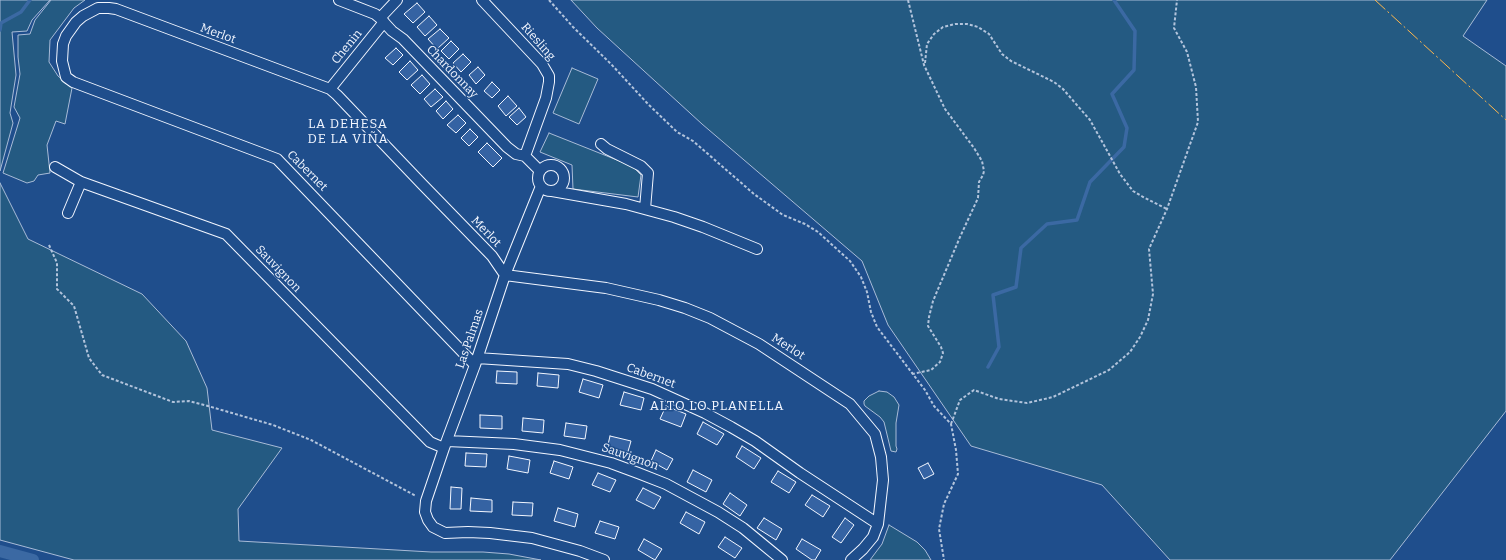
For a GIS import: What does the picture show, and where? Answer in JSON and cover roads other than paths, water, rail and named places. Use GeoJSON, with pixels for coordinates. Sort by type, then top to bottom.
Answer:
{"type":"FeatureCollection","features":[{"type":"Feature","properties":{"kind":"street","name":"Chardonnay"},"geometry":{"type":"LineString","coordinates":[[339,0],[375,14],[392,31],[403,39],[507,147],[516,154],[525,156],[540,171]]}},
{"type":"Feature","properties":{"kind":"street","name":"Chenin"},"geometry":{"type":"LineString","coordinates":[[330,89],[397,0]]}},
{"type":"Feature","properties":{"kind":"street","name":"Riesling"},"geometry":{"type":"LineString","coordinates":[[482,0],[536,58],[547,71],[549,76],[546,98],[525,156]]}},
{"type":"Feature","properties":{"kind":"street","name":"Cabernet"},"geometry":{"type":"LineString","coordinates":[[98,8],[79,19],[70,28],[66,36],[63,44],[62,61],[66,77],[74,82],[277,159],[476,361],[568,364],[624,380],[665,395],[705,413],[755,441],[800,473],[878,524]]}},
{"type":"Feature","properties":{"kind":"street","name":"Merlot"},"geometry":{"type":"LineString","coordinates":[[98,8],[116,10],[330,89],[492,256],[505,275],[606,288],[632,293],[666,302],[710,318],[759,344],[850,404],[875,434],[881,457],[883,480],[878,524]]}},
{"type":"Feature","properties":{"kind":"street"},"geometry":{"type":"LineString","coordinates":[[601,144],[606,149],[641,166],[648,173],[645,209]]}},
{"type":"Feature","properties":{"kind":"street"},"geometry":{"type":"LineString","coordinates":[[540,171],[546,165],[550,164],[558,166],[561,169],[564,176],[564,181],[560,188],[552,191]]}},
{"type":"Feature","properties":{"kind":"street","name":"Sauvignon"},"geometry":{"type":"LineString","coordinates":[[55,167],[81,182],[226,234],[430,442],[445,444],[514,444],[560,450],[611,463],[672,488],[718,512],[743,528],[782,560]]}},
{"type":"Feature","properties":{"kind":"street","name":"Las Palmas"},"geometry":{"type":"LineString","coordinates":[[540,171],[538,179],[541,186],[505,275],[476,361],[445,444],[426,501],[425,512],[433,527],[445,534],[468,532],[525,537],[556,544],[604,560]]}},
{"type":"Feature","properties":{"kind":"street"},"geometry":{"type":"LineString","coordinates":[[68,213],[81,182]]}},
{"type":"Feature","properties":{"kind":"street"},"geometry":{"type":"LineString","coordinates":[[541,186],[544,189],[552,191],[607,200],[645,209],[703,227],[757,249]]}},
{"type":"Feature","properties":{"kind":"street"},"geometry":{"type":"LineString","coordinates":[[851,560],[873,537],[878,524]]}},
{"type":"Feature","properties":{"kind":"waterway"},"geometry":{"type":"LineString","coordinates":[[0,30],[1,23],[21,12],[30,0]]}},
{"type":"Feature","properties":{"kind":"waterway"},"geometry":{"type":"LineString","coordinates":[[988,367],[999,347],[993,295],[1016,287],[1021,248],[1047,224],[1077,220],[1090,182],[1124,147],[1127,128],[1112,94],[1134,70],[1135,31],[1114,0]]}},
{"type":"Feature","properties":{"kind":"waterway"},"geometry":{"type":"LineString","coordinates":[[0,551],[33,560]]}},
{"type":"Feature","properties":{"kind":"district","name":"LA DEHESA DE LA VIÑA"},"geometry":{"type":"Point","coordinates":[348,132]}},
{"type":"Feature","properties":{"kind":"district","name":"ALTO LO PLANELLA"},"geometry":{"type":"Point","coordinates":[717,406]}}]}
